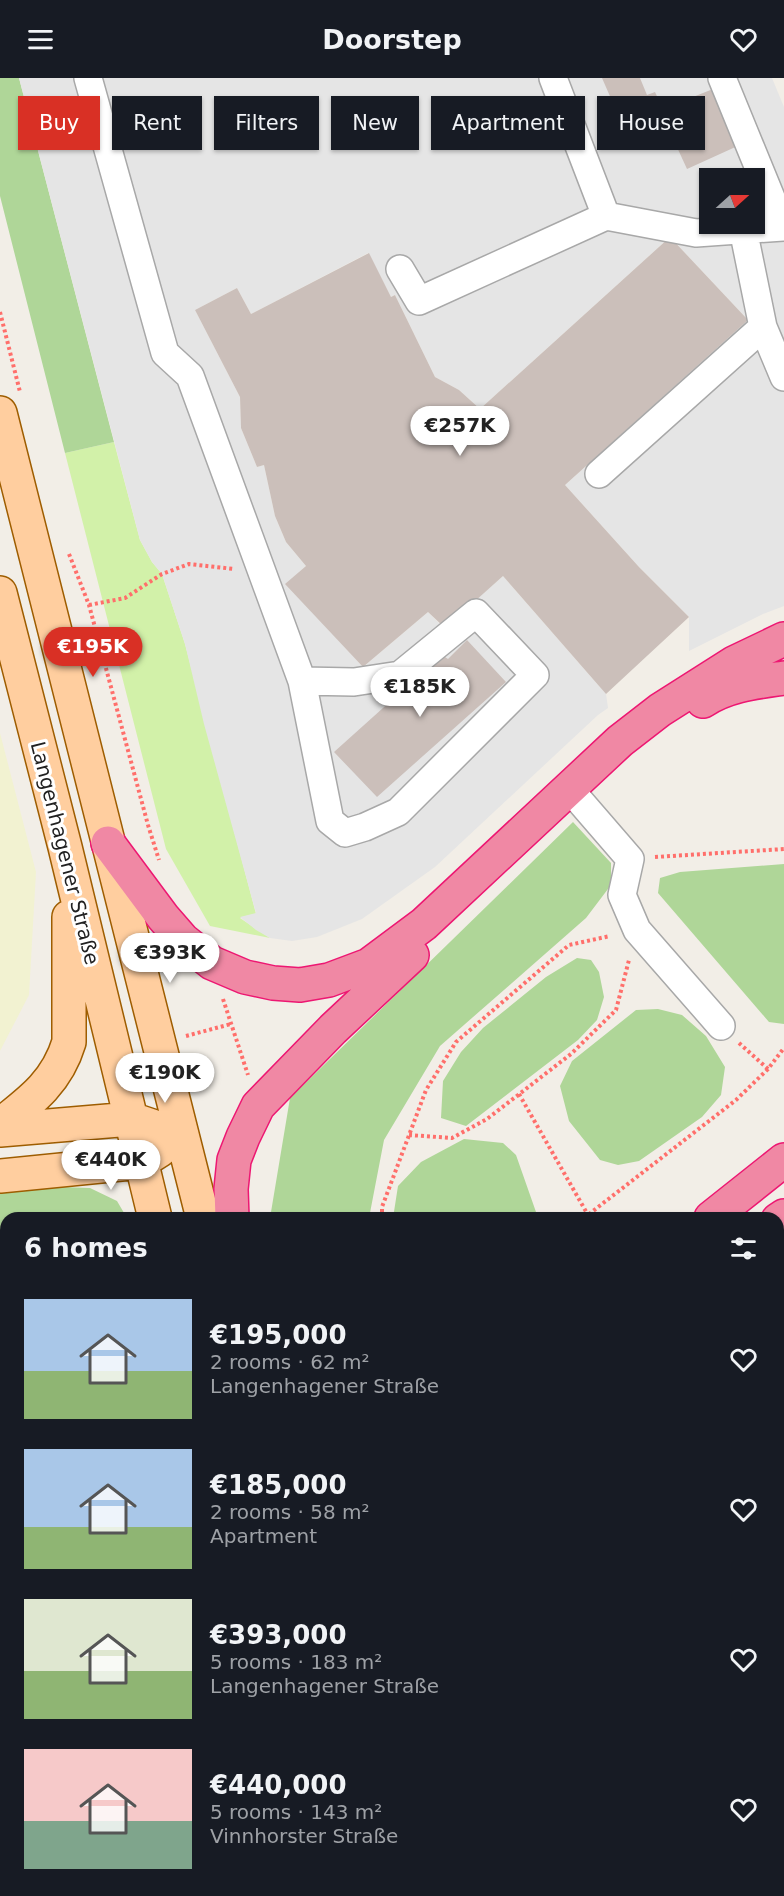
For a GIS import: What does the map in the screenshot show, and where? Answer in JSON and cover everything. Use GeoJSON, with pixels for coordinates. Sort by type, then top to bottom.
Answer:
{"type":"FeatureCollection","features":[{"type":"Feature","properties":{"kind":"highway"},"geometry":{"type":"LineString","coordinates":[[108,843],[163,917],[183,940],[212,963],[245,977],[300,985],[329,980],[369,965],[423,924],[620,741],[652,716],[724,668],[784,639]]}},
{"type":"Feature","properties":{"kind":"highway"},"geometry":{"type":"LineString","coordinates":[[232,1212],[234,1160],[258,1107],[333,1029],[630,753],[670,722],[712,695],[743,684],[784,678]]}},
{"type":"Feature","properties":{"kind":"highway"},"geometry":{"type":"LineString","coordinates":[[718,1212],[782,1161]]}},
{"type":"Feature","properties":{"kind":"main road"},"geometry":{"type":"LineString","coordinates":[[11,404],[108,843],[201,1212]]}},
{"type":"Feature","properties":{"kind":"main road","name":"Langenhagener Straße"},"geometry":{"type":"LineString","coordinates":[[0,593],[65,847],[154,1212]]}},
{"type":"Feature","properties":{"kind":"main road"},"geometry":{"type":"LineString","coordinates":[[0,1125],[36,1097],[63,1062],[69,1042],[69,921],[65,847]]}},
{"type":"Feature","properties":{"kind":"main road"},"geometry":{"type":"LineString","coordinates":[[0,1130],[131,1119],[182,1137]]}},
{"type":"Feature","properties":{"kind":"main road"},"geometry":{"type":"LineString","coordinates":[[0,1176],[141,1162],[182,1137]]}},
{"type":"Feature","properties":{"kind":"lane"},"geometry":{"type":"LineString","coordinates":[[88,78],[165,353],[190,376],[302,681],[330,820],[345,833],[398,812],[535,675],[476,613],[400,675],[354,682],[302,681]]}},
{"type":"Feature","properties":{"kind":"lane"},"geometry":{"type":"LineString","coordinates":[[553,78],[606,216]]}},
{"type":"Feature","properties":{"kind":"lane"},"geometry":{"type":"LineString","coordinates":[[722,78],[759,168]]}},
{"type":"Feature","properties":{"kind":"lane"},"geometry":{"type":"LineString","coordinates":[[765,183],[783,227],[765,228]]}},
{"type":"Feature","properties":{"kind":"lane"},"geometry":{"type":"LineString","coordinates":[[400,269],[419,301],[606,216],[699,233]]}},
{"type":"Feature","properties":{"kind":"lane"},"geometry":{"type":"LineString","coordinates":[[744,234],[763,327],[784,377]]}},
{"type":"Feature","properties":{"kind":"lane"},"geometry":{"type":"LineString","coordinates":[[599,474],[763,327]]}},
{"type":"Feature","properties":{"kind":"lane"},"geometry":{"type":"LineString","coordinates":[[579,800],[630,859],[622,895],[636,930],[721,1026]]}},
{"type":"Feature","properties":{"kind":"path"},"geometry":{"type":"LineString","coordinates":[[0,312],[11,404]]}},
{"type":"Feature","properties":{"kind":"path"},"geometry":{"type":"LineString","coordinates":[[68,552],[89,606],[160,863]]}},
{"type":"Feature","properties":{"kind":"path"},"geometry":{"type":"LineString","coordinates":[[89,606],[125,598],[162,574],[189,564],[244,570],[259,565]]}},
{"type":"Feature","properties":{"kind":"path"},"geometry":{"type":"LineString","coordinates":[[630,859],[784,849]]}},
{"type":"Feature","properties":{"kind":"path"},"geometry":{"type":"LineString","coordinates":[[382,1212],[382,1207],[409,1135],[426,1090],[456,1042],[569,945],[636,930],[616,1010],[571,1054],[487,1119],[452,1138],[409,1135]]}},
{"type":"Feature","properties":{"kind":"path"},"geometry":{"type":"LineString","coordinates":[[212,963],[258,1107]]}},
{"type":"Feature","properties":{"kind":"path"},"geometry":{"type":"LineString","coordinates":[[721,1026],[768,1069]]}},
{"type":"Feature","properties":{"kind":"path"},"geometry":{"type":"LineString","coordinates":[[591,1212],[736,1100],[768,1069],[784,1048]]}},
{"type":"Feature","properties":{"kind":"path"},"geometry":{"type":"LineString","coordinates":[[519,1094],[584,1212]]}},
{"type":"Feature","properties":{"kind":"green space"},"geometry":{"type":"Polygon","coordinates":[[[0,78],[19,78],[24,96],[18,96],[18,150],[38,150],[114,442],[65,453],[0,196],[0,78]]]}},
{"type":"Feature","properties":{"kind":"green space"},"geometry":{"type":"Polygon","coordinates":[[[114,442],[140,540],[152,562],[162,574],[185,644],[256,914],[240,918],[270,938],[210,926],[166,849],[65,453],[114,442]]]}},
{"type":"Feature","properties":{"kind":"green space"},"geometry":{"type":"Polygon","coordinates":[[[0,733],[36,872],[29,995],[0,1051],[0,733]]]}},
{"type":"Feature","properties":{"kind":"green space"},"geometry":{"type":"Polygon","coordinates":[[[573,822],[611,863],[611,885],[586,918],[440,1046],[384,1140],[370,1212],[271,1212],[290,1098],[573,822]]]}},
{"type":"Feature","properties":{"kind":"green space"},"geometry":{"type":"Polygon","coordinates":[[[784,864],[784,1024],[769,1022],[658,893],[660,878],[680,872],[784,864]]]}},
{"type":"Feature","properties":{"kind":"green space"},"geometry":{"type":"Polygon","coordinates":[[[577,958],[591,960],[599,972],[604,997],[597,1020],[578,1040],[466,1126],[441,1118],[443,1081],[461,1052],[483,1028],[546,977],[577,958]]]}},
{"type":"Feature","properties":{"kind":"green space"},"geometry":{"type":"Polygon","coordinates":[[[658,1009],[682,1015],[706,1036],[725,1067],[721,1095],[702,1117],[639,1161],[618,1165],[600,1160],[569,1121],[560,1086],[572,1061],[636,1010],[658,1009]]]}},
{"type":"Feature","properties":{"kind":"green space"},"geometry":{"type":"Polygon","coordinates":[[[464,1139],[503,1143],[516,1155],[536,1212],[394,1212],[398,1186],[421,1162],[464,1139]]]}},
{"type":"Feature","properties":{"kind":"green space"},"geometry":{"type":"Polygon","coordinates":[[[62,1187],[90,1188],[117,1201],[123,1212],[0,1212],[0,1192],[62,1187]]]}},
{"type":"Feature","properties":{"kind":"shaded area"},"geometry":{"type":"Polygon","coordinates":[[[19,78],[772,78],[784,107],[784,606],[689,651],[689,617],[639,567],[565,485],[748,320],[670,237],[480,409],[459,390],[435,377],[395,295],[391,297],[368,253],[251,314],[237,288],[195,310],[240,397],[241,428],[257,467],[264,465],[275,516],[286,542],[306,566],[286,584],[363,667],[428,612],[444,628],[503,576],[606,694],[608,708],[435,867],[362,919],[317,937],[292,941],[270,938],[240,917],[256,913],[204,724],[185,644],[162,574],[152,562],[140,540],[38,150],[100,150],[100,96],[24,96],[19,78]]]}},
{"type":"Feature","properties":{"kind":"building"},"geometry":{"type":"Polygon","coordinates":[[[602,78],[640,78],[647,95],[655,92],[657,96],[610,96],[602,78]]]}},
{"type":"Feature","properties":{"kind":"building"},"geometry":{"type":"Polygon","coordinates":[[[718,87],[742,144],[687,169],[678,150],[705,150],[705,96],[696,96],[718,87]]]}},
{"type":"Feature","properties":{"kind":"building"},"geometry":{"type":"Polygon","coordinates":[[[670,237],[748,320],[565,485],[639,567],[689,617],[606,694],[503,576],[445,628],[428,612],[363,667],[285,584],[306,566],[286,542],[275,516],[264,465],[257,467],[241,428],[240,397],[195,310],[237,288],[251,314],[369,253],[391,297],[395,295],[435,377],[459,390],[480,409],[670,237]]]}},
{"type":"Feature","properties":{"kind":"building"},"geometry":{"type":"Polygon","coordinates":[[[467,640],[506,682],[377,797],[334,752],[442,655],[448,659],[467,640]]]}}]}
